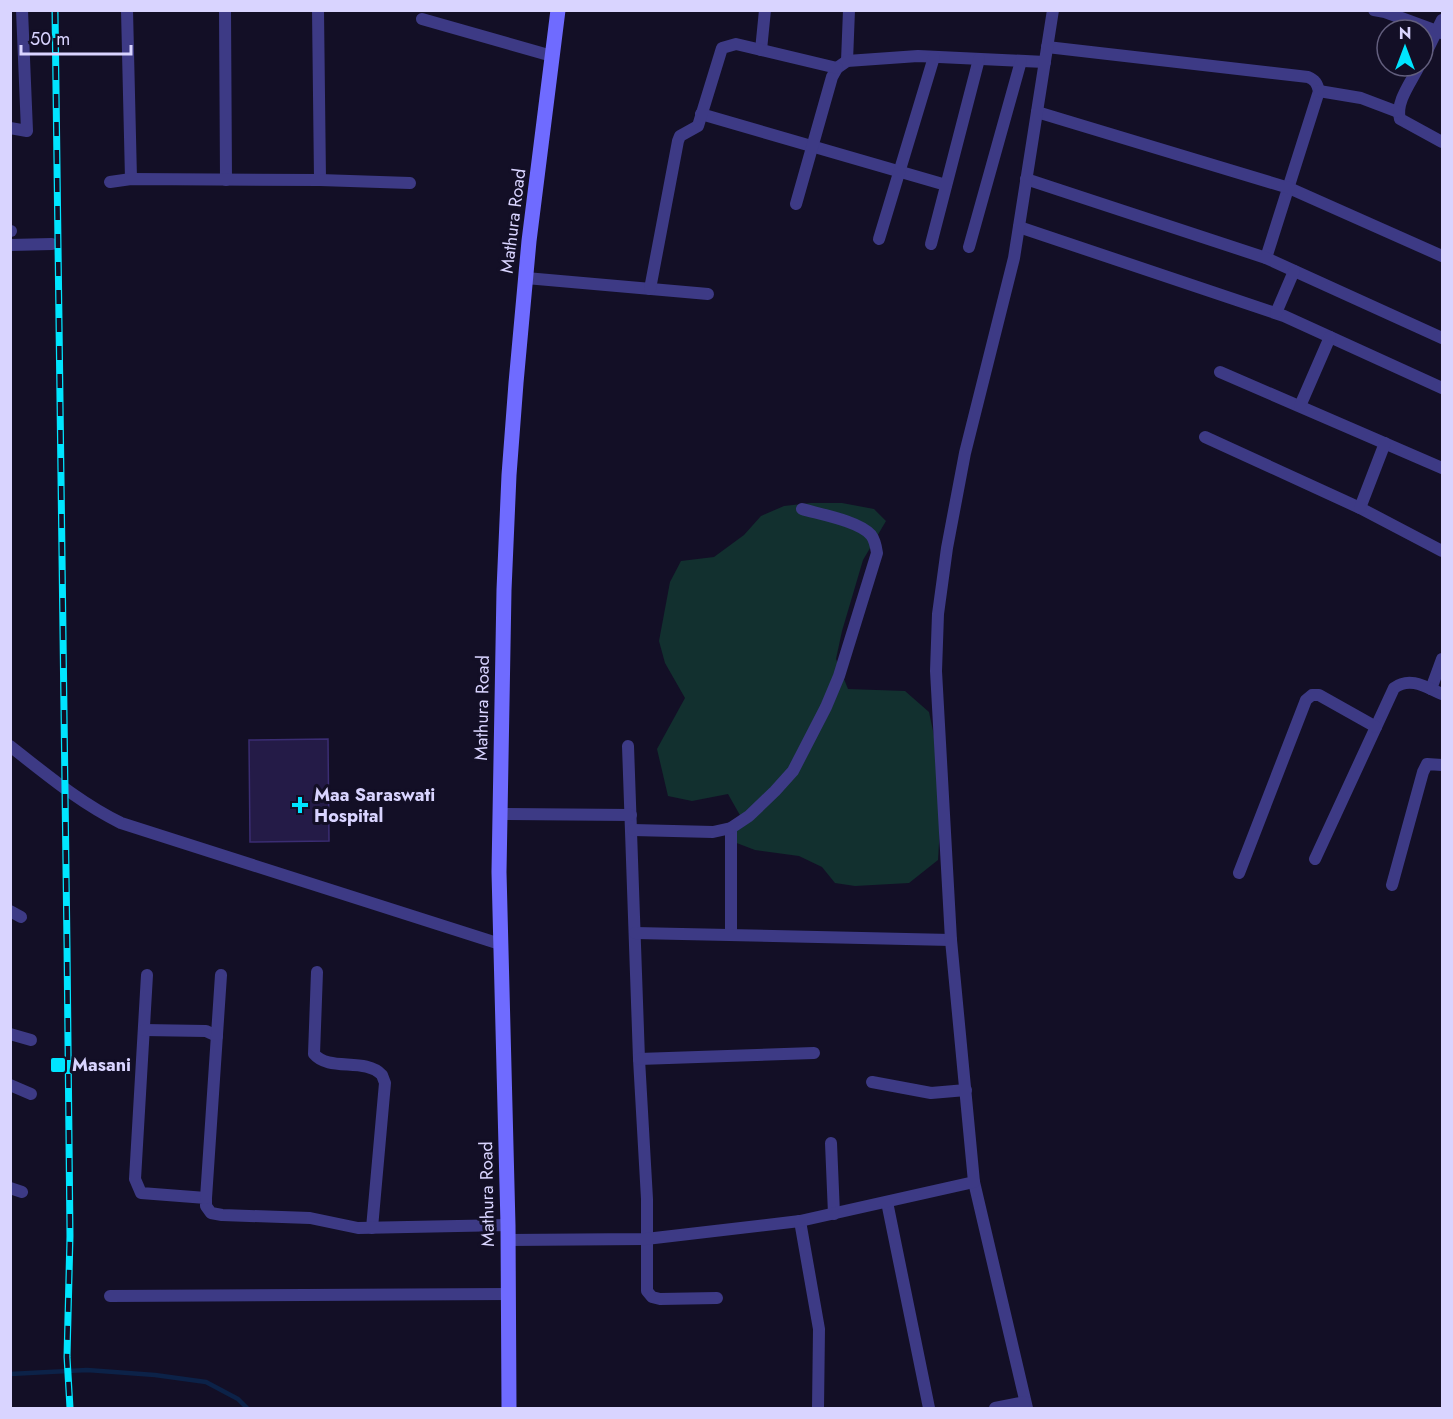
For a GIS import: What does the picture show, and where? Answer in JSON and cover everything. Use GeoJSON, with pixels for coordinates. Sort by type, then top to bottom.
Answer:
{"type":"FeatureCollection","features":[{"type":"Feature","properties":{"kind":"main road","name":"Mathura Road"},"geometry":{"type":"LineString","coordinates":[[509,1408],[508,1233],[500,944],[503,613],[508,475],[525,278],[558,10]]}},
{"type":"Feature","properties":{"kind":"street"},"geometry":{"type":"LineString","coordinates":[[10,128],[27,131],[22,10]]}},
{"type":"Feature","properties":{"kind":"street"},"geometry":{"type":"LineString","coordinates":[[127,10],[130,179]]}},
{"type":"Feature","properties":{"kind":"street"},"geometry":{"type":"LineString","coordinates":[[225,10],[226,180]]}},
{"type":"Feature","properties":{"kind":"street"},"geometry":{"type":"LineString","coordinates":[[318,10],[320,180]]}},
{"type":"Feature","properties":{"kind":"street"},"geometry":{"type":"LineString","coordinates":[[761,50],[765,10]]}},
{"type":"Feature","properties":{"kind":"street"},"geometry":{"type":"LineString","coordinates":[[796,204],[832,78],[842,64],[849,10]]}},
{"type":"Feature","properties":{"kind":"street"},"geometry":{"type":"LineString","coordinates":[[995,1408],[1026,1405],[974,1182],[951,940],[936,670],[938,614],[947,548],[965,453],[1012,269],[1053,10]]}},
{"type":"Feature","properties":{"kind":"street"},"geometry":{"type":"LineString","coordinates":[[1382,11],[1441,28]]}},
{"type":"Feature","properties":{"kind":"street"},"geometry":{"type":"LineString","coordinates":[[422,19],[552,57]]}},
{"type":"Feature","properties":{"kind":"street"},"geometry":{"type":"LineString","coordinates":[[650,289],[678,141],[684,133],[698,126],[722,48],[736,44],[842,64],[934,57],[1045,62]]}},
{"type":"Feature","properties":{"kind":"street"},"geometry":{"type":"LineString","coordinates":[[1047,47],[1308,77],[1318,84],[1319,91],[1266,258]]}},
{"type":"Feature","properties":{"kind":"street"},"geometry":{"type":"LineString","coordinates":[[879,239],[934,57]]}},
{"type":"Feature","properties":{"kind":"street"},"geometry":{"type":"LineString","coordinates":[[931,244],[980,59]]}},
{"type":"Feature","properties":{"kind":"street"},"geometry":{"type":"LineString","coordinates":[[969,247],[1021,61]]}},
{"type":"Feature","properties":{"kind":"street"},"geometry":{"type":"LineString","coordinates":[[1413,78],[1400,104],[1398,112],[1400,119],[1443,142]]}},
{"type":"Feature","properties":{"kind":"street"},"geometry":{"type":"LineString","coordinates":[[1319,91],[1361,98],[1398,112]]}},
{"type":"Feature","properties":{"kind":"street"},"geometry":{"type":"LineString","coordinates":[[1037,112],[1289,188],[1443,256]]}},
{"type":"Feature","properties":{"kind":"street"},"geometry":{"type":"LineString","coordinates":[[701,114],[946,185]]}},
{"type":"Feature","properties":{"kind":"street"},"geometry":{"type":"LineString","coordinates":[[110,182],[130,179],[410,183]]}},
{"type":"Feature","properties":{"kind":"street"},"geometry":{"type":"LineString","coordinates":[[1026,179],[1266,258],[1443,338]]}},
{"type":"Feature","properties":{"kind":"street"},"geometry":{"type":"LineString","coordinates":[[1019,227],[1276,313],[1443,388]]}},
{"type":"Feature","properties":{"kind":"street"},"geometry":{"type":"LineString","coordinates":[[10,245],[52,244]]}},
{"type":"Feature","properties":{"kind":"street"},"geometry":{"type":"LineString","coordinates":[[1276,313],[1294,271]]}},
{"type":"Feature","properties":{"kind":"street"},"geometry":{"type":"LineString","coordinates":[[525,278],[708,294]]}},
{"type":"Feature","properties":{"kind":"street"},"geometry":{"type":"LineString","coordinates":[[1300,406],[1330,337]]}},
{"type":"Feature","properties":{"kind":"street"},"geometry":{"type":"LineString","coordinates":[[1220,372],[1443,468]]}},
{"type":"Feature","properties":{"kind":"street"},"geometry":{"type":"LineString","coordinates":[[1205,437],[1360,508],[1443,551]]}},
{"type":"Feature","properties":{"kind":"street"},"geometry":{"type":"LineString","coordinates":[[1360,508],[1385,443]]}},
{"type":"Feature","properties":{"kind":"street"},"geometry":{"type":"LineString","coordinates":[[633,830],[713,832],[731,828],[749,816],[776,791],[793,771],[806,750],[839,676],[877,553],[870,533],[856,526],[802,509]]}},
{"type":"Feature","properties":{"kind":"street"},"geometry":{"type":"LineString","coordinates":[[1315,859],[1394,688],[1402,682],[1413,682],[1437,691],[1443,658]]}},
{"type":"Feature","properties":{"kind":"street"},"geometry":{"type":"LineString","coordinates":[[1239,873],[1306,700],[1312,695],[1319,695],[1376,727]]}},
{"type":"Feature","properties":{"kind":"street"},"geometry":{"type":"LineString","coordinates":[[10,746],[65,789],[100,813],[121,823],[500,944]]}},
{"type":"Feature","properties":{"kind":"street"},"geometry":{"type":"LineString","coordinates":[[628,746],[633,830],[639,1059],[647,1199],[647,1291],[652,1297],[660,1299],[717,1299]]}},
{"type":"Feature","properties":{"kind":"street"},"geometry":{"type":"LineString","coordinates":[[1392,885],[1423,772],[1427,764],[1443,765]]}},
{"type":"Feature","properties":{"kind":"street"},"geometry":{"type":"LineString","coordinates":[[500,814],[631,815]]}},
{"type":"Feature","properties":{"kind":"street"},"geometry":{"type":"LineString","coordinates":[[731,828],[731,935]]}},
{"type":"Feature","properties":{"kind":"street"},"geometry":{"type":"LineString","coordinates":[[635,933],[951,940]]}},
{"type":"Feature","properties":{"kind":"street"},"geometry":{"type":"LineString","coordinates":[[317,972],[314,1054],[324,1061],[371,1067],[382,1075],[385,1083],[372,1228]]}},
{"type":"Feature","properties":{"kind":"street"},"geometry":{"type":"LineString","coordinates":[[147,975],[135,1179],[137,1187],[141,1193],[151,1195],[206,1198]]}},
{"type":"Feature","properties":{"kind":"street"},"geometry":{"type":"LineString","coordinates":[[221,975],[206,1198],[206,1206],[211,1213],[310,1218],[358,1228],[646,1239],[800,1221],[974,1182]]}},
{"type":"Feature","properties":{"kind":"street"},"geometry":{"type":"LineString","coordinates":[[144,1030],[206,1031],[217,1036]]}},
{"type":"Feature","properties":{"kind":"street"},"geometry":{"type":"LineString","coordinates":[[10,1034],[31,1040]]}},
{"type":"Feature","properties":{"kind":"street"},"geometry":{"type":"LineString","coordinates":[[639,1059],[814,1053]]}},
{"type":"Feature","properties":{"kind":"street"},"geometry":{"type":"LineString","coordinates":[[872,1082],[931,1093],[966,1090]]}},
{"type":"Feature","properties":{"kind":"street"},"geometry":{"type":"LineString","coordinates":[[10,1084],[31,1094]]}},
{"type":"Feature","properties":{"kind":"street"},"geometry":{"type":"LineString","coordinates":[[831,1143],[834,1214]]}},
{"type":"Feature","properties":{"kind":"street"},"geometry":{"type":"LineString","coordinates":[[886,1202],[929,1408]]}},
{"type":"Feature","properties":{"kind":"street"},"geometry":{"type":"LineString","coordinates":[[800,1221],[819,1329],[818,1408]]}},
{"type":"Feature","properties":{"kind":"street"},"geometry":{"type":"LineString","coordinates":[[110,1296],[508,1294]]}},
{"type":"Feature","properties":{"kind":"green space"},"geometry":{"type":"Polygon","coordinates":[[[842,503],[874,509],[886,521],[863,560],[836,659],[848,689],[905,691],[929,712],[943,778],[938,860],[909,883],[855,886],[835,883],[822,867],[799,856],[755,850],[734,842],[741,817],[728,794],[692,801],[668,796],[657,749],[685,698],[665,663],[659,641],[670,582],[681,561],[714,557],[744,535],[761,516],[784,506],[842,503]]]}},
{"type":"Feature","properties":{"kind":"building"},"geometry":{"type":"Polygon","coordinates":[[[328,739],[329,841],[250,842],[249,740],[328,739]]]}},
{"type":"Feature","properties":{"kind":"waterway"},"geometry":{"type":"LineString","coordinates":[[10,1374],[87,1370],[155,1375],[206,1382],[238,1399],[247,1408]]}},
{"type":"Feature","properties":{"kind":"railway"},"geometry":{"type":"LineString","coordinates":[[55,10],[70,1236],[67,1357],[70,1408]]}},
{"type":"Feature","properties":{"kind":"place","name":"Maa Saraswati Hospital"},"geometry":{"type":"Point","coordinates":[300,805]}},
{"type":"Feature","properties":{"kind":"place","name":"Masani"},"geometry":{"type":"Point","coordinates":[58,1065]}}]}
